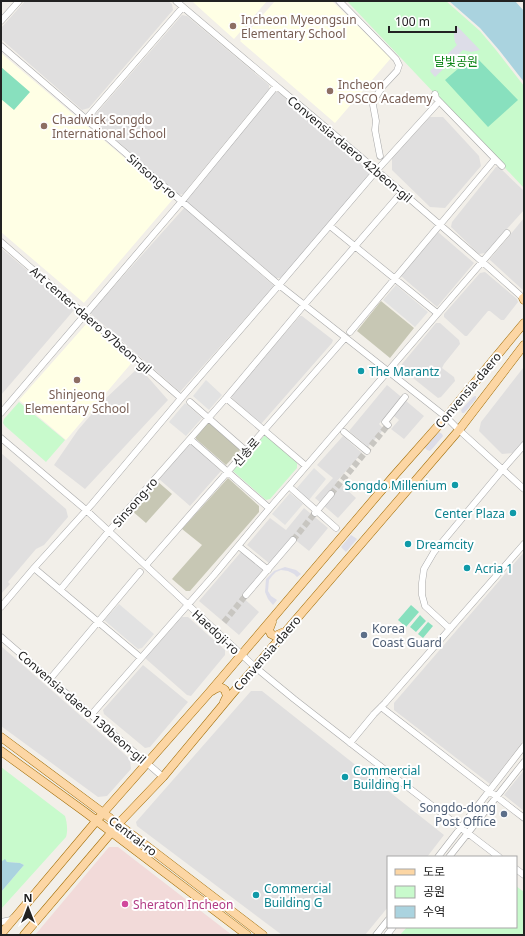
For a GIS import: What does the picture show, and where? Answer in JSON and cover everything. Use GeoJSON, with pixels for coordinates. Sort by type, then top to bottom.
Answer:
{"type":"FeatureCollection","features":[{"type":"Feature","properties":{"kind":"main road","name":"Convensia-daero"},"geometry":{"type":"LineString","coordinates":[[1,934],[103,813],[208,694],[392,478],[446,417],[524,322]]}},
{"type":"Feature","properties":{"kind":"main road","name":"Convensia-daero"},"geometry":{"type":"LineString","coordinates":[[24,935],[118,824],[163,777],[255,667],[459,430],[524,344]]}},
{"type":"Feature","properties":{"kind":"main road","name":"Convensia-daero"},"geometry":{"type":"LineString","coordinates":[[507,368],[524,350]]}},
{"type":"Feature","properties":{"kind":"main road"},"geometry":{"type":"LineString","coordinates":[[275,616],[270,626],[270,634],[273,636],[277,635],[288,629]]}},
{"type":"Feature","properties":{"kind":"main road"},"geometry":{"type":"LineString","coordinates":[[208,694],[217,687],[223,688],[227,696],[223,705]]}},
{"type":"Feature","properties":{"kind":"main road","name":"Central-ro"},"geometry":{"type":"LineString","coordinates":[[1,737],[263,935]]}},
{"type":"Feature","properties":{"kind":"main road","name":"Central-ro"},"geometry":{"type":"LineString","coordinates":[[1,751],[112,832],[247,935]]}},
{"type":"Feature","properties":{"kind":"street"},"geometry":{"type":"LineString","coordinates":[[1,21],[19,1]]}},
{"type":"Feature","properties":{"kind":"street","name":"Convensia-daero 42beon-gil"},"geometry":{"type":"LineString","coordinates":[[176,1],[377,170],[524,299]]}},
{"type":"Feature","properties":{"kind":"street"},"geometry":{"type":"LineString","coordinates":[[339,1],[396,59],[399,65],[397,70],[375,98],[375,130],[380,156]]}},
{"type":"Feature","properties":{"kind":"street"},"geometry":{"type":"LineString","coordinates":[[86,119],[183,7]]}},
{"type":"Feature","properties":{"kind":"street","name":"Sinsong-ro"},"geometry":{"type":"LineString","coordinates":[[1,46],[279,285],[446,417],[524,489]]}},
{"type":"Feature","properties":{"kind":"street"},"geometry":{"type":"LineString","coordinates":[[1,413],[182,201],[276,86]]}},
{"type":"Feature","properties":{"kind":"street"},"geometry":{"type":"LineString","coordinates":[[435,94],[436,98],[502,166]]}},
{"type":"Feature","properties":{"kind":"street"},"geometry":{"type":"LineString","coordinates":[[1,607],[377,170],[436,105]]}},
{"type":"Feature","properties":{"kind":"street"},"geometry":{"type":"LineString","coordinates":[[350,332],[495,159]]}},
{"type":"Feature","properties":{"kind":"street"},"geometry":{"type":"LineString","coordinates":[[304,305],[402,192]]}},
{"type":"Feature","properties":{"kind":"street"},"geometry":{"type":"LineString","coordinates":[[330,226],[437,313]]}},
{"type":"Feature","properties":{"kind":"street"},"geometry":{"type":"LineString","coordinates":[[91,714],[242,542],[269,508],[507,232]]}},
{"type":"Feature","properties":{"kind":"street","name":"Art center-daero 97beon-gil"},"geometry":{"type":"LineString","coordinates":[[1,242],[181,398]]}},
{"type":"Feature","properties":{"kind":"street","name":"Sinsong-ro"},"geometry":{"type":"LineString","coordinates":[[60,590],[109,531],[226,398],[304,305]]}},
{"type":"Feature","properties":{"kind":"street","name":"신송로"},"geometry":{"type":"LineString","coordinates":[[146,566],[346,338]]}},
{"type":"Feature","properties":{"kind":"street"},"geometry":{"type":"LineString","coordinates":[[388,425],[385,422],[405,397]]}},
{"type":"Feature","properties":{"kind":"street"},"geometry":{"type":"LineString","coordinates":[[226,398],[306,466]]}},
{"type":"Feature","properties":{"kind":"street"},"geometry":{"type":"LineString","coordinates":[[190,402],[246,451]]}},
{"type":"Feature","properties":{"kind":"street"},"geometry":{"type":"LineString","coordinates":[[344,432],[367,451]]}},
{"type":"Feature","properties":{"kind":"street","name":"Haedoji-ro"},"geometry":{"type":"LineString","coordinates":[[1,438],[86,510],[255,667],[350,744],[498,856]]}},
{"type":"Feature","properties":{"kind":"street"},"geometry":{"type":"LineString","coordinates":[[190,438],[269,508]]}},
{"type":"Feature","properties":{"kind":"street"},"geometry":{"type":"LineString","coordinates":[[450,629],[425,606],[422,595],[424,569],[434,552],[524,446]]}},
{"type":"Feature","properties":{"kind":"street"},"geometry":{"type":"LineString","coordinates":[[292,489],[336,528]]}},
{"type":"Feature","properties":{"kind":"street"},"geometry":{"type":"LineString","coordinates":[[315,513],[331,494]]}},
{"type":"Feature","properties":{"kind":"street"},"geometry":{"type":"LineString","coordinates":[[246,595],[293,540]]}},
{"type":"Feature","properties":{"kind":"street"},"geometry":{"type":"LineString","coordinates":[[350,744],[370,718],[524,544]]}},
{"type":"Feature","properties":{"kind":"street"},"geometry":{"type":"LineString","coordinates":[[241,548],[268,570]]}},
{"type":"Feature","properties":{"kind":"street"},"geometry":{"type":"LineString","coordinates":[[34,568],[140,658]]}},
{"type":"Feature","properties":{"kind":"street"},"geometry":{"type":"LineString","coordinates":[[50,679],[140,572]]}},
{"type":"Feature","properties":{"kind":"street","name":"Convensia-daero 130beon-gil"},"geometry":{"type":"LineString","coordinates":[[1,637],[163,777]]}},
{"type":"Feature","properties":{"kind":"street"},"geometry":{"type":"LineString","coordinates":[[381,707],[524,818]]}},
{"type":"Feature","properties":{"kind":"street"},"geometry":{"type":"LineString","coordinates":[[439,856],[524,746]]}},
{"type":"Feature","properties":{"kind":"street"},"geometry":{"type":"LineString","coordinates":[[450,856],[524,762]]}},
{"type":"Feature","properties":{"kind":"street"},"geometry":{"type":"LineString","coordinates":[[1,922],[11,920],[16,916]]}},
{"type":"Feature","properties":{"kind":"street"},"geometry":{"type":"LineString","coordinates":[[376,935],[387,921]]}},
{"type":"Feature","properties":{"kind":"shaded area"},"geometry":{"type":"Polygon","coordinates":[[[25,1],[168,1],[172,4],[173,10],[89,108],[82,110],[1,39],[1,28],[25,1]]]}},
{"type":"Feature","properties":{"kind":"shaded area","name":"Incheon Myeongsun Elementary School"},"geometry":{"type":"Polygon","coordinates":[[[193,1],[267,1],[234,39],[193,1]]]}},
{"type":"Feature","properties":{"kind":"shaded area","name":"Incheon POSCO Academy"},"geometry":{"type":"Polygon","coordinates":[[[275,1],[332,1],[391,58],[335,123],[240,41],[275,1]]]}},
{"type":"Feature","properties":{"kind":"shaded area"},"geometry":{"type":"Polygon","coordinates":[[[182,15],[187,16],[269,85],[269,89],[183,194],[179,195],[94,121],[94,116],[182,15]]]}},
{"type":"Feature","properties":{"kind":"shaded area"},"geometry":{"type":"Polygon","coordinates":[[[457,26],[480,50],[471,52],[463,50],[435,77],[430,71],[457,45],[455,42],[454,31],[457,26]]]}},
{"type":"Feature","properties":{"kind":"shaded area","name":"Chadwick Songdo International School"},"geometry":{"type":"Polygon","coordinates":[[[1,53],[173,199],[84,303],[1,232],[1,53]]]}},
{"type":"Feature","properties":{"kind":"shaded area"},"geometry":{"type":"Polygon","coordinates":[[[275,92],[278,92],[368,169],[369,175],[282,278],[276,278],[187,202],[187,198],[275,92]]]}},
{"type":"Feature","properties":{"kind":"shaded area"},"geometry":{"type":"Polygon","coordinates":[[[430,117],[443,117],[479,156],[481,166],[445,208],[430,207],[392,170],[392,158],[430,117]]]}},
{"type":"Feature","properties":{"kind":"shaded area"},"geometry":{"type":"Polygon","coordinates":[[[496,167],[499,167],[524,191],[524,210],[485,253],[479,254],[451,227],[452,222],[496,167]]]}},
{"type":"Feature","properties":{"kind":"shaded area"},"geometry":{"type":"Polygon","coordinates":[[[185,207],[274,286],[180,392],[90,313],[185,207]]]}},
{"type":"Feature","properties":{"kind":"shaded area"},"geometry":{"type":"Polygon","coordinates":[[[524,218],[524,291],[490,259],[524,218]]]}},
{"type":"Feature","properties":{"kind":"shaded area"},"geometry":{"type":"Polygon","coordinates":[[[438,232],[474,263],[437,307],[401,276],[438,232]]]}},
{"type":"Feature","properties":{"kind":"shaded area"},"geometry":{"type":"Polygon","coordinates":[[[1,248],[74,310],[1,395],[1,248]]]}},
{"type":"Feature","properties":{"kind":"shaded area"},"geometry":{"type":"Polygon","coordinates":[[[485,272],[517,299],[518,302],[504,320],[501,320],[488,311],[467,336],[465,336],[444,317],[444,314],[480,273],[485,272]]]}},
{"type":"Feature","properties":{"kind":"shaded area"},"geometry":{"type":"Polygon","coordinates":[[[396,285],[428,312],[415,327],[383,300],[396,285]]]}},
{"type":"Feature","properties":{"kind":"shaded area"},"geometry":{"type":"Polygon","coordinates":[[[381,301],[414,328],[390,358],[357,331],[381,301]]]}},
{"type":"Feature","properties":{"kind":"shaded area"},"geometry":{"type":"Polygon","coordinates":[[[300,316],[333,340],[332,343],[261,424],[232,398],[231,395],[300,316]]]}},
{"type":"Feature","properties":{"kind":"shaded area","name":"Shinjeong Elementary School"},"geometry":{"type":"Polygon","coordinates":[[[88,322],[134,360],[66,440],[19,400],[88,322]]]}},
{"type":"Feature","properties":{"kind":"shaded area"},"geometry":{"type":"Polygon","coordinates":[[[436,323],[440,323],[459,340],[460,344],[442,368],[454,377],[455,381],[441,397],[438,398],[403,370],[402,364],[436,323]]]}},
{"type":"Feature","properties":{"kind":"shaded area"},"geometry":{"type":"Polygon","coordinates":[[[139,367],[168,400],[85,489],[54,465],[78,430],[102,402],[139,367]]]}},
{"type":"Feature","properties":{"kind":"shaded area"},"geometry":{"type":"Polygon","coordinates":[[[523,368],[524,441],[513,453],[502,454],[479,431],[481,422],[523,368]]]}},
{"type":"Feature","properties":{"kind":"shaded area"},"geometry":{"type":"Polygon","coordinates":[[[206,380],[222,395],[209,410],[193,396],[206,380]]]}},
{"type":"Feature","properties":{"kind":"shaded area"},"geometry":{"type":"Polygon","coordinates":[[[387,385],[424,416],[404,439],[391,429],[399,420],[389,412],[379,424],[384,429],[368,447],[349,431],[387,385]]]}},
{"type":"Feature","properties":{"kind":"shaded area"},"geometry":{"type":"Polygon","coordinates":[[[475,396],[476,399],[464,413],[462,413],[461,410],[475,396]]]}},
{"type":"Feature","properties":{"kind":"shaded area"},"geometry":{"type":"Polygon","coordinates":[[[185,403],[202,418],[186,436],[169,422],[185,403]]]}},
{"type":"Feature","properties":{"kind":"shaded area"},"geometry":{"type":"Polygon","coordinates":[[[208,422],[240,450],[226,465],[196,439],[208,422]]]}},
{"type":"Feature","properties":{"kind":"shaded area"},"geometry":{"type":"Polygon","coordinates":[[[439,432],[443,436],[430,451],[427,450],[425,448],[426,446],[439,432]]]}},
{"type":"Feature","properties":{"kind":"shaded area"},"geometry":{"type":"Polygon","coordinates":[[[343,436],[362,453],[337,481],[356,498],[338,518],[315,498],[333,478],[317,465],[343,436]]]}},
{"type":"Feature","properties":{"kind":"shaded area"},"geometry":{"type":"Polygon","coordinates":[[[192,444],[221,471],[190,506],[159,479],[188,445],[192,444]]]}},
{"type":"Feature","properties":{"kind":"shaded area"},"geometry":{"type":"Polygon","coordinates":[[[1,453],[66,509],[68,517],[44,545],[36,549],[8,582],[10,584],[1,594],[1,453]]]}},
{"type":"Feature","properties":{"kind":"shaded area"},"geometry":{"type":"Polygon","coordinates":[[[314,468],[326,479],[309,500],[296,489],[314,468]]]}},
{"type":"Feature","properties":{"kind":"shaded area"},"geometry":{"type":"Polygon","coordinates":[[[228,478],[259,506],[259,512],[190,591],[186,591],[172,579],[202,545],[182,529],[228,478]]]}},
{"type":"Feature","properties":{"kind":"shaded area"},"geometry":{"type":"Polygon","coordinates":[[[157,481],[172,494],[146,523],[131,510],[157,481]]]}},
{"type":"Feature","properties":{"kind":"shaded area"},"geometry":{"type":"Polygon","coordinates":[[[290,493],[303,504],[285,525],[272,514],[290,493]]]}},
{"type":"Feature","properties":{"kind":"shaded area"},"geometry":{"type":"Polygon","coordinates":[[[304,508],[328,528],[309,551],[293,538],[270,564],[247,545],[270,518],[286,530],[304,508]]]}},
{"type":"Feature","properties":{"kind":"shaded area"},"geometry":{"type":"Polygon","coordinates":[[[351,535],[357,539],[346,552],[341,547],[351,535]]]}},
{"type":"Feature","properties":{"kind":"shaded area"},"geometry":{"type":"Polygon","coordinates":[[[241,552],[263,570],[241,596],[259,612],[239,635],[199,601],[241,552]]]}},
{"type":"Feature","properties":{"kind":"shaded area"},"geometry":{"type":"Polygon","coordinates":[[[524,552],[524,740],[490,784],[394,710],[394,703],[524,552]]]}},
{"type":"Feature","properties":{"kind":"shaded area"},"geometry":{"type":"Polygon","coordinates":[[[285,567],[296,570],[301,574],[297,577],[288,571],[281,570],[272,576],[269,580],[268,591],[271,596],[277,600],[273,605],[265,592],[266,579],[274,571],[285,567]]]}},
{"type":"Feature","properties":{"kind":"shaded area"},"geometry":{"type":"Polygon","coordinates":[[[119,604],[154,634],[142,648],[138,649],[104,620],[119,604]]]}},
{"type":"Feature","properties":{"kind":"shaded area"},"geometry":{"type":"Polygon","coordinates":[[[182,617],[188,617],[225,650],[225,655],[191,696],[187,695],[145,658],[182,617]]]}},
{"type":"Feature","properties":{"kind":"shaded area"},"geometry":{"type":"Polygon","coordinates":[[[1,646],[130,759],[131,769],[107,796],[98,797],[1,726],[1,646]]]}},
{"type":"Feature","properties":{"kind":"shaded area"},"geometry":{"type":"Polygon","coordinates":[[[143,665],[188,702],[150,747],[145,748],[104,714],[103,710],[143,665]]]}},
{"type":"Feature","properties":{"kind":"shaded area"},"geometry":{"type":"Polygon","coordinates":[[[251,691],[262,691],[444,835],[428,856],[387,856],[387,908],[365,935],[282,935],[137,826],[136,822],[251,691]]]}},
{"type":"Feature","properties":{"kind":"shaded area"},"geometry":{"type":"Polygon","coordinates":[[[524,770],[524,811],[504,795],[524,770]]]}},
{"type":"Feature","properties":{"kind":"shaded area"},"geometry":{"type":"Polygon","coordinates":[[[109,847],[118,847],[232,935],[35,935],[109,847]]]}},
{"type":"Feature","properties":{"kind":"green space","name":"달빛공원"},"geometry":{"type":"Polygon","coordinates":[[[347,1],[446,1],[480,31],[524,86],[524,188],[347,1]]]}},
{"type":"Feature","properties":{"kind":"green space"},"geometry":{"type":"Polygon","coordinates":[[[474,55],[518,100],[488,127],[445,80],[474,55]]]}},
{"type":"Feature","properties":{"kind":"green space"},"geometry":{"type":"Polygon","coordinates":[[[1,67],[30,92],[14,110],[1,99],[1,67]]]}},
{"type":"Feature","properties":{"kind":"green space"},"geometry":{"type":"Polygon","coordinates":[[[19,402],[65,440],[46,462],[3,423],[4,419],[19,402]]]}},
{"type":"Feature","properties":{"kind":"green space"},"geometry":{"type":"Polygon","coordinates":[[[265,435],[297,463],[297,468],[270,499],[266,500],[233,471],[265,435]]]}},
{"type":"Feature","properties":{"kind":"green space"},"geometry":{"type":"Polygon","coordinates":[[[411,605],[419,612],[406,627],[398,620],[411,605]]]}},
{"type":"Feature","properties":{"kind":"green space"},"geometry":{"type":"Polygon","coordinates":[[[420,615],[426,621],[416,632],[410,627],[420,615]]]}},
{"type":"Feature","properties":{"kind":"green space"},"geometry":{"type":"Polygon","coordinates":[[[428,622],[433,626],[423,638],[418,634],[428,622]]]}},
{"type":"Feature","properties":{"kind":"green space"},"geometry":{"type":"Polygon","coordinates":[[[1,767],[65,816],[67,829],[66,837],[1,909],[1,892],[24,865],[20,863],[7,862],[5,860],[1,862],[1,767]]]}},
{"type":"Feature","properties":{"kind":"green space"},"geometry":{"type":"Polygon","coordinates":[[[517,887],[524,892],[524,935],[400,935],[406,928],[517,928],[517,887]]]}},
{"type":"Feature","properties":{"kind":"water"},"geometry":{"type":"Polygon","coordinates":[[[449,1],[515,1],[524,11],[524,82],[480,28],[449,1]]]}},
{"type":"Feature","properties":{"kind":"water"},"geometry":{"type":"Polygon","coordinates":[[[5,859],[7,862],[20,863],[24,865],[1,892],[1,862],[5,859]]]}},
{"type":"Feature","properties":{"kind":"tunnel"},"geometry":{"type":"LineString","coordinates":[[331,494],[388,425]]}},
{"type":"Feature","properties":{"kind":"tunnel"},"geometry":{"type":"LineString","coordinates":[[293,540],[315,513]]}},
{"type":"Feature","properties":{"kind":"tunnel"},"geometry":{"type":"LineString","coordinates":[[224,622],[246,595]]}},
{"type":"Feature","properties":{"kind":"place","name":"Incheon Myeongsun Elementary School"},"geometry":{"type":"Point","coordinates":[233,26]}},
{"type":"Feature","properties":{"kind":"place","name":"Incheon POSCO Academy"},"geometry":{"type":"Point","coordinates":[330,91]}},
{"type":"Feature","properties":{"kind":"place","name":"Chadwick Songdo International School"},"geometry":{"type":"Point","coordinates":[44,126]}},
{"type":"Feature","properties":{"kind":"place","name":"The Marantz"},"geometry":{"type":"Point","coordinates":[361,371]}},
{"type":"Feature","properties":{"kind":"place","name":"Shinjeong Elementary School"},"geometry":{"type":"Point","coordinates":[77,380]}},
{"type":"Feature","properties":{"kind":"place","name":"Songdo Millenium"},"geometry":{"type":"Point","coordinates":[455,485]}},
{"type":"Feature","properties":{"kind":"place","name":"Center Plaza"},"geometry":{"type":"Point","coordinates":[513,513]}},
{"type":"Feature","properties":{"kind":"place","name":"Dreamcity"},"geometry":{"type":"Point","coordinates":[408,544]}},
{"type":"Feature","properties":{"kind":"place","name":"Acria 1"},"geometry":{"type":"Point","coordinates":[467,568]}},
{"type":"Feature","properties":{"kind":"place","name":"Korea Coast Guard"},"geometry":{"type":"Point","coordinates":[364,635]}},
{"type":"Feature","properties":{"kind":"place","name":"Commercial Building H"},"geometry":{"type":"Point","coordinates":[345,777]}},
{"type":"Feature","properties":{"kind":"place","name":"Songdo-dong Post Office"},"geometry":{"type":"Point","coordinates":[504,814]}},
{"type":"Feature","properties":{"kind":"place","name":"Commercial Building G"},"geometry":{"type":"Point","coordinates":[256,895]}},
{"type":"Feature","properties":{"kind":"place","name":"Sheraton Incheon"},"geometry":{"type":"Point","coordinates":[125,904]}}]}
